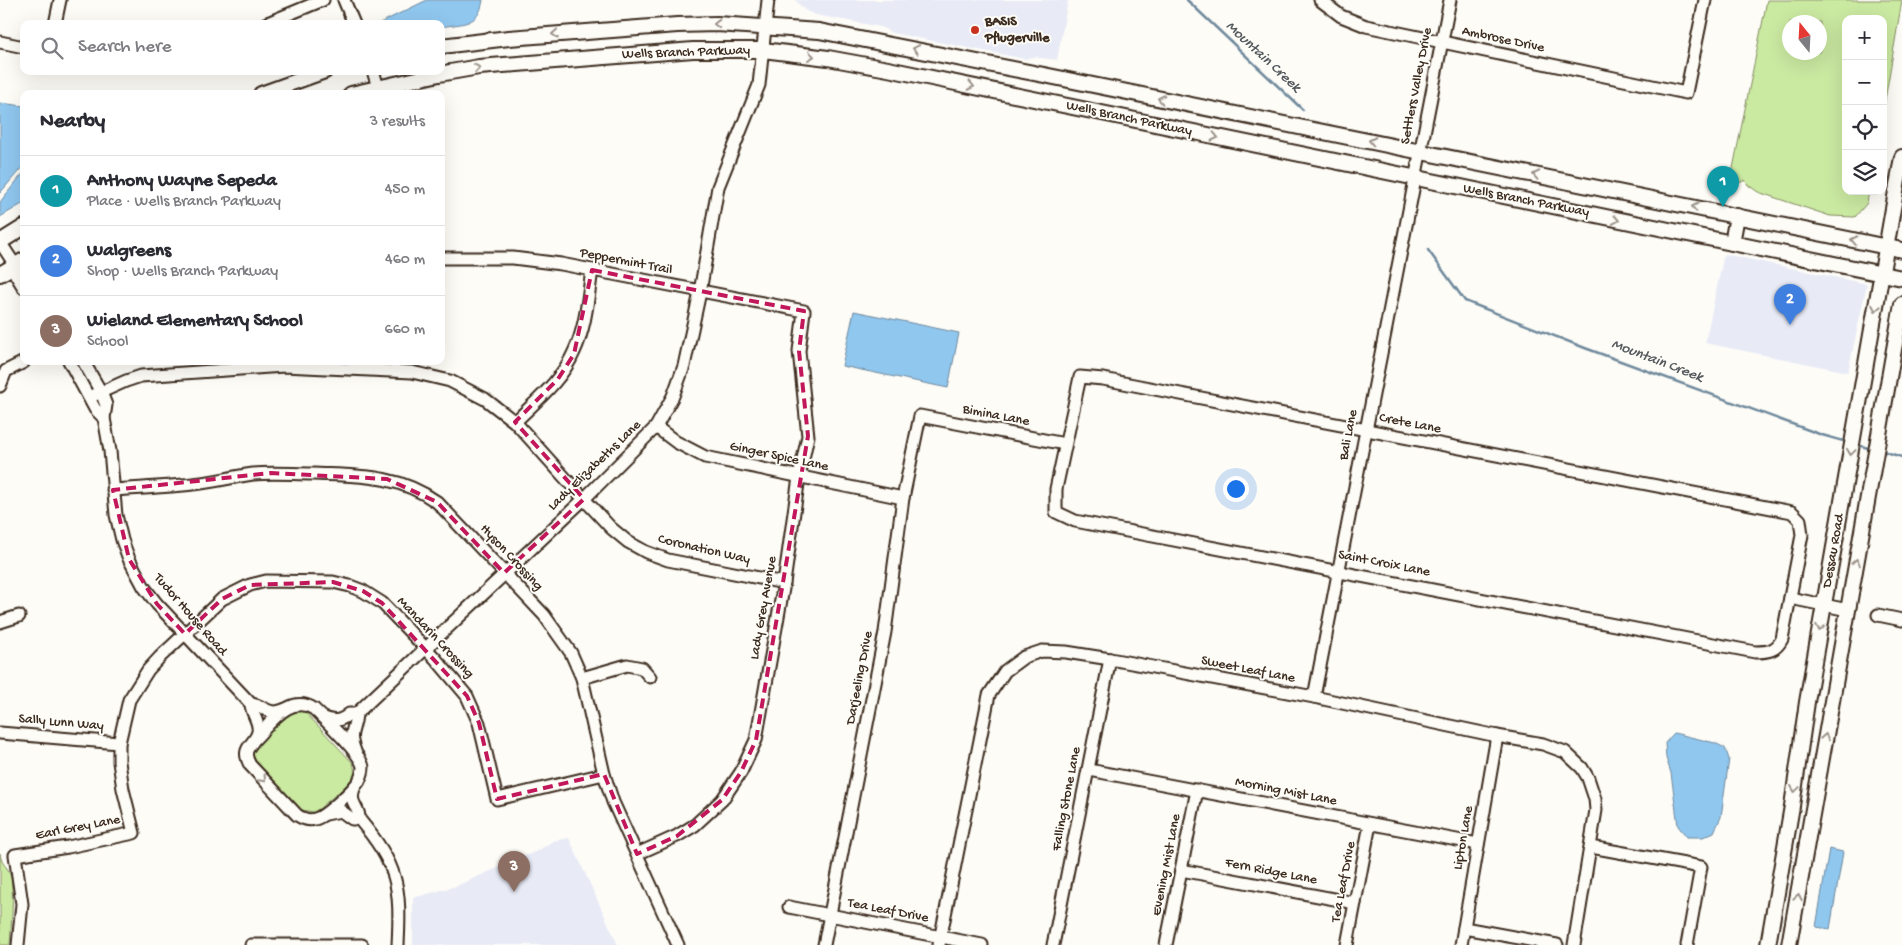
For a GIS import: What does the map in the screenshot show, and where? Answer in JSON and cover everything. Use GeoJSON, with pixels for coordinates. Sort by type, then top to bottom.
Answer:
{"type":"FeatureCollection","features":[{"type":"Feature","properties":{"kind":"main road","name":"Wells Branch Parkway"},"geometry":{"type":"LineString","coordinates":[[445,46],[500,39],[677,25],[766,26],[819,31],[1420,151],[1902,250]]}},
{"type":"Feature","properties":{"kind":"main road","name":"Wells Branch Parkway"},"geometry":{"type":"LineString","coordinates":[[445,74],[479,67],[692,50],[763,50],[828,58],[1902,278]]}},
{"type":"Feature","properties":{"kind":"main road"},"geometry":{"type":"LineString","coordinates":[[272,90],[314,75]]}},
{"type":"Feature","properties":{"kind":"main road","name":"Wells Branch Parkway"},"geometry":{"type":"LineString","coordinates":[[366,90],[439,75]]}},
{"type":"Feature","properties":{"kind":"main road","name":"Dessau Road"},"geometry":{"type":"LineString","coordinates":[[1768,945],[1854,427],[1902,157]]}},
{"type":"Feature","properties":{"kind":"main road"},"geometry":{"type":"LineString","coordinates":[[1732,243],[1737,216]]}},
{"type":"Feature","properties":{"kind":"main road"},"geometry":{"type":"LineString","coordinates":[[0,242],[20,230]]}},
{"type":"Feature","properties":{"kind":"main road"},"geometry":{"type":"LineString","coordinates":[[0,274],[20,264]]}},
{"type":"Feature","properties":{"kind":"main road","name":"Dessau Road"},"geometry":{"type":"LineString","coordinates":[[1789,945],[1902,304]]}},
{"type":"Feature","properties":{"kind":"street"},"geometry":{"type":"LineString","coordinates":[[56,20],[60,0]]}},
{"type":"Feature","properties":{"kind":"street"},"geometry":{"type":"LineString","coordinates":[[275,20],[323,0]]}},
{"type":"Feature","properties":{"kind":"street"},"geometry":{"type":"LineString","coordinates":[[344,0],[352,20]]}},
{"type":"Feature","properties":{"kind":"street","name":"Lady Elizabeths Lane"},"geometry":{"type":"LineString","coordinates":[[322,717],[337,721],[344,719],[349,714],[356,714],[504,572],[584,499],[656,427],[673,396],[684,366],[700,292],[718,187],[759,85],[768,0]]}},
{"type":"Feature","properties":{"kind":"street","name":"Ambrose Drive"},"geometry":{"type":"LineString","coordinates":[[1320,0],[1341,16],[1366,26],[1686,93],[1705,0]]}},
{"type":"Feature","properties":{"kind":"street","name":"Settlers Valley Drive"},"geometry":{"type":"LineString","coordinates":[[1414,179],[1450,0]]}},
{"type":"Feature","properties":{"kind":"street"},"geometry":{"type":"LineString","coordinates":[[0,42],[20,46]]}},
{"type":"Feature","properties":{"kind":"street"},"geometry":{"type":"LineString","coordinates":[[374,75],[378,87]]}},
{"type":"Feature","properties":{"kind":"street","name":"Bali Lane"},"geometry":{"type":"LineString","coordinates":[[1314,698],[1414,179]]}},
{"type":"Feature","properties":{"kind":"street"},"geometry":{"type":"LineString","coordinates":[[0,242],[20,263]]}},
{"type":"Feature","properties":{"kind":"street","name":"Peppermint Trail"},"geometry":{"type":"LineString","coordinates":[[445,258],[513,258],[561,264],[804,311]]}},
{"type":"Feature","properties":{"kind":"street"},"geometry":{"type":"LineString","coordinates":[[20,266],[16,275],[20,282]]}},
{"type":"Feature","properties":{"kind":"street"},"geometry":{"type":"LineString","coordinates":[[515,422],[558,379],[574,354],[582,328],[592,270]]}},
{"type":"Feature","properties":{"kind":"street","name":"Lady Grey Avenue"},"geometry":{"type":"LineString","coordinates":[[636,854],[677,836],[695,825],[722,800],[741,772],[756,740],[784,582],[799,477],[808,436],[799,351],[804,311]]}},
{"type":"Feature","properties":{"kind":"street"},"geometry":{"type":"LineString","coordinates":[[0,386],[6,371],[20,364]]}},
{"type":"Feature","properties":{"kind":"street","name":"Tudor House Road"},"geometry":{"type":"LineString","coordinates":[[71,365],[95,409],[104,418]]}},
{"type":"Feature","properties":{"kind":"street","name":"Tudor House Road"},"geometry":{"type":"LineString","coordinates":[[85,365],[101,392],[106,406],[104,418],[110,450],[116,515],[129,560],[153,598],[251,704],[258,705],[263,710],[270,712],[278,712],[293,704],[307,704],[356,753],[363,769],[362,776],[352,794],[352,802],[359,812],[359,819],[383,849],[395,877],[399,897],[398,945]]}},
{"type":"Feature","properties":{"kind":"street","name":"Coronation Way"},"geometry":{"type":"LineString","coordinates":[[90,397],[160,368],[253,365]]}},
{"type":"Feature","properties":{"kind":"street","name":"Coronation Way"},"geometry":{"type":"LineString","coordinates":[[300,365],[412,372],[450,382],[485,399],[515,422],[584,499],[628,542],[646,552],[668,560],[784,582]]}},
{"type":"Feature","properties":{"kind":"street","name":"Crete Lane"},"geometry":{"type":"LineString","coordinates":[[1065,444],[1080,377],[1103,379],[1792,512],[1800,520],[1802,535],[1790,598]]}},
{"type":"Feature","properties":{"kind":"street","name":"Bimina Lane"},"geometry":{"type":"LineString","coordinates":[[920,416],[1065,444]]}},
{"type":"Feature","properties":{"kind":"street","name":"Darjeeling Drive"},"geometry":{"type":"LineString","coordinates":[[824,945],[885,632],[903,498],[920,416]]}},
{"type":"Feature","properties":{"kind":"street","name":"Ginger Spice Lane"},"geometry":{"type":"LineString","coordinates":[[656,427],[689,451],[705,457],[903,498]]}},
{"type":"Feature","properties":{"kind":"street","name":"Saint Croix Lane"},"geometry":{"type":"LineString","coordinates":[[1065,444],[1056,489],[1056,512],[1074,521],[1755,652],[1774,650],[1782,639],[1790,598]]}},
{"type":"Feature","properties":{"kind":"street","name":"Hyson Crossing"},"geometry":{"type":"LineString","coordinates":[[113,490],[193,484],[252,474],[365,476],[406,484],[423,492],[437,502],[544,615],[571,653],[582,678],[604,774],[613,802],[678,945]]}},
{"type":"Feature","properties":{"kind":"street","name":"Mandarin Crossing"},"geometry":{"type":"LineString","coordinates":[[185,634],[222,600],[250,585],[266,581],[333,582],[350,586],[376,598],[459,685],[474,708],[497,799],[604,774]]}},
{"type":"Feature","properties":{"kind":"street"},"geometry":{"type":"LineString","coordinates":[[1790,598],[1848,610]]}},
{"type":"Feature","properties":{"kind":"street"},"geometry":{"type":"LineString","coordinates":[[1878,615],[1902,620]]}},
{"type":"Feature","properties":{"kind":"street"},"geometry":{"type":"LineString","coordinates":[[0,622],[19,616]]}},
{"type":"Feature","properties":{"kind":"street","name":"Earl Grey Lane"},"geometry":{"type":"LineString","coordinates":[[18,945],[22,904],[15,854],[75,846],[134,833],[120,775],[119,743],[129,700],[148,670],[185,634]]}},
{"type":"Feature","properties":{"kind":"street","name":"Sweet Leaf Lane"},"geometry":{"type":"LineString","coordinates":[[940,941],[989,695],[1005,671],[1024,657],[1042,651],[1066,652],[1110,659],[1314,698],[1551,746],[1565,752],[1582,768],[1588,778],[1595,799],[1596,810],[1574,945]]}},
{"type":"Feature","properties":{"kind":"street","name":"Falling Stone Lane"},"geometry":{"type":"LineString","coordinates":[[1053,945],[1110,659]]}},
{"type":"Feature","properties":{"kind":"street"},"geometry":{"type":"LineString","coordinates":[[582,678],[626,665],[642,668],[650,677]]}},
{"type":"Feature","properties":{"kind":"street","name":"Tudor House Road"},"geometry":{"type":"LineString","coordinates":[[251,704],[251,711],[258,725],[254,739],[249,745],[246,758],[250,765],[297,816],[303,819],[315,820],[324,814],[341,811],[352,819],[359,819]]}},
{"type":"Feature","properties":{"kind":"street"},"geometry":{"type":"LineString","coordinates":[[254,739],[286,708]]}},
{"type":"Feature","properties":{"kind":"street"},"geometry":{"type":"LineString","coordinates":[[356,714],[356,722],[351,736],[356,753]]}},
{"type":"Feature","properties":{"kind":"street","name":"Sally Lunn Way"},"geometry":{"type":"LineString","coordinates":[[0,732],[119,743]]}},
{"type":"Feature","properties":{"kind":"street","name":"Lipton Lane"},"geometry":{"type":"LineString","coordinates":[[1460,945],[1497,736]]}},
{"type":"Feature","properties":{"kind":"street","name":"Morning Mist Lane"},"geometry":{"type":"LineString","coordinates":[[1089,770],[1478,844]]}},
{"type":"Feature","properties":{"kind":"street"},"geometry":{"type":"LineString","coordinates":[[324,814],[355,786]]}},
{"type":"Feature","properties":{"kind":"street","name":"Evening Mist Lane"},"geometry":{"type":"LineString","coordinates":[[1166,945],[1197,790]]}},
{"type":"Feature","properties":{"kind":"street","name":"Tea Leaf Drive"},"geometry":{"type":"LineString","coordinates":[[1347,945],[1370,824]]}},
{"type":"Feature","properties":{"kind":"street"},"geometry":{"type":"LineString","coordinates":[[1591,847],[1701,867],[1687,945]]}},
{"type":"Feature","properties":{"kind":"street","name":"Fern Ridge Lane"},"geometry":{"type":"LineString","coordinates":[[1181,870],[1355,903]]}},
{"type":"Feature","properties":{"kind":"street","name":"Tea Leaf Drive"},"geometry":{"type":"LineString","coordinates":[[789,907],[940,941],[982,945]]}},
{"type":"Feature","properties":{"kind":"street"},"geometry":{"type":"LineString","coordinates":[[1464,928],[1557,945]]}},
{"type":"Feature","properties":{"kind":"street"},"geometry":{"type":"LineString","coordinates":[[251,945],[362,945]]}},
{"type":"Feature","properties":{"kind":"highlighted area"},"geometry":{"type":"Polygon","coordinates":[[[592,270],[804,311],[799,351],[808,436],[756,740],[741,772],[722,800],[677,836],[637,854],[604,774],[497,799],[479,723],[467,696],[382,603],[363,591],[333,582],[250,585],[222,599],[185,634],[157,604],[129,559],[113,490],[271,473],[387,479],[437,502],[504,573],[584,499],[515,422],[558,379],[574,354],[592,270]]]}},
{"type":"Feature","properties":{"kind":"shaded area","name":"BASIS Pflugerville"},"geometry":{"type":"Polygon","coordinates":[[[795,0],[1068,0],[1057,60],[1033,57],[1025,59],[892,33],[881,27],[816,15],[806,11],[795,0]]]}},
{"type":"Feature","properties":{"kind":"shaded area"},"geometry":{"type":"Polygon","coordinates":[[[1724,254],[1867,284],[1848,372],[1705,343],[1724,254]]]}},
{"type":"Feature","properties":{"kind":"shaded area"},"geometry":{"type":"Polygon","coordinates":[[[569,838],[618,945],[413,945],[413,898],[456,886],[539,850],[553,841],[569,838]]]}},
{"type":"Feature","properties":{"kind":"green space"},"geometry":{"type":"Polygon","coordinates":[[[1767,0],[1902,0],[1887,88],[1887,15],[1842,15],[1842,195],[1868,195],[1867,203],[1855,217],[1830,216],[1758,192],[1748,185],[1745,180],[1729,188],[1767,0]]]}},
{"type":"Feature","properties":{"kind":"green space"},"geometry":{"type":"Polygon","coordinates":[[[294,711],[304,711],[353,763],[354,769],[352,779],[338,793],[313,812],[302,810],[253,758],[254,752],[262,739],[294,711]]]}},
{"type":"Feature","properties":{"kind":"green space"},"geometry":{"type":"Polygon","coordinates":[[[0,853],[10,874],[12,891],[10,945],[0,945],[0,853]]]}},
{"type":"Feature","properties":{"kind":"water"},"geometry":{"type":"Polygon","coordinates":[[[427,0],[483,0],[478,15],[463,24],[445,26],[445,20],[386,20],[427,0]]]}},
{"type":"Feature","properties":{"kind":"water"},"geometry":{"type":"Polygon","coordinates":[[[0,103],[20,106],[20,170],[0,193],[0,103]]]}},
{"type":"Feature","properties":{"kind":"water"},"geometry":{"type":"Polygon","coordinates":[[[20,177],[20,205],[0,217],[0,202],[20,177]]]}},
{"type":"Feature","properties":{"kind":"water"},"geometry":{"type":"Polygon","coordinates":[[[854,311],[959,333],[948,388],[842,366],[854,311]]]}},
{"type":"Feature","properties":{"kind":"water"},"geometry":{"type":"Polygon","coordinates":[[[1674,733],[1715,743],[1725,748],[1729,759],[1721,817],[1714,832],[1703,837],[1687,837],[1678,826],[1665,743],[1674,733]]]}},
{"type":"Feature","properties":{"kind":"water"},"geometry":{"type":"Polygon","coordinates":[[[1829,849],[1843,852],[1830,929],[1816,927],[1829,849]]]}},
{"type":"Feature","properties":{"kind":"waterway","name":"Mountain Creek"},"geometry":{"type":"LineString","coordinates":[[1187,0],[1303,110]]}},
{"type":"Feature","properties":{"kind":"waterway","name":"Mountain Creek"},"geometry":{"type":"LineString","coordinates":[[1428,250],[1465,301],[1585,348],[1822,435],[1847,442]]}},
{"type":"Feature","properties":{"kind":"waterway","name":"Mountain Creek"},"geometry":{"type":"LineString","coordinates":[[1858,445],[1871,449]]}},
{"type":"Feature","properties":{"kind":"waterway","name":"Mountain Creek"},"geometry":{"type":"LineString","coordinates":[[1882,451],[1902,457]]}},
{"type":"Feature","properties":{"kind":"place","name":"BASIS Pflugerville"},"geometry":{"type":"Point","coordinates":[975,30]}},
{"type":"Feature","properties":{"kind":"place","name":"Anthony Wayne Sepeda"},"geometry":{"type":"Point","coordinates":[1723,207]}},
{"type":"Feature","properties":{"kind":"place","name":"Walgreens"},"geometry":{"type":"Point","coordinates":[1790,325]}},
{"type":"Feature","properties":{"kind":"place","name":"Wieland Elementary School"},"geometry":{"type":"Point","coordinates":[514,892]}}]}
